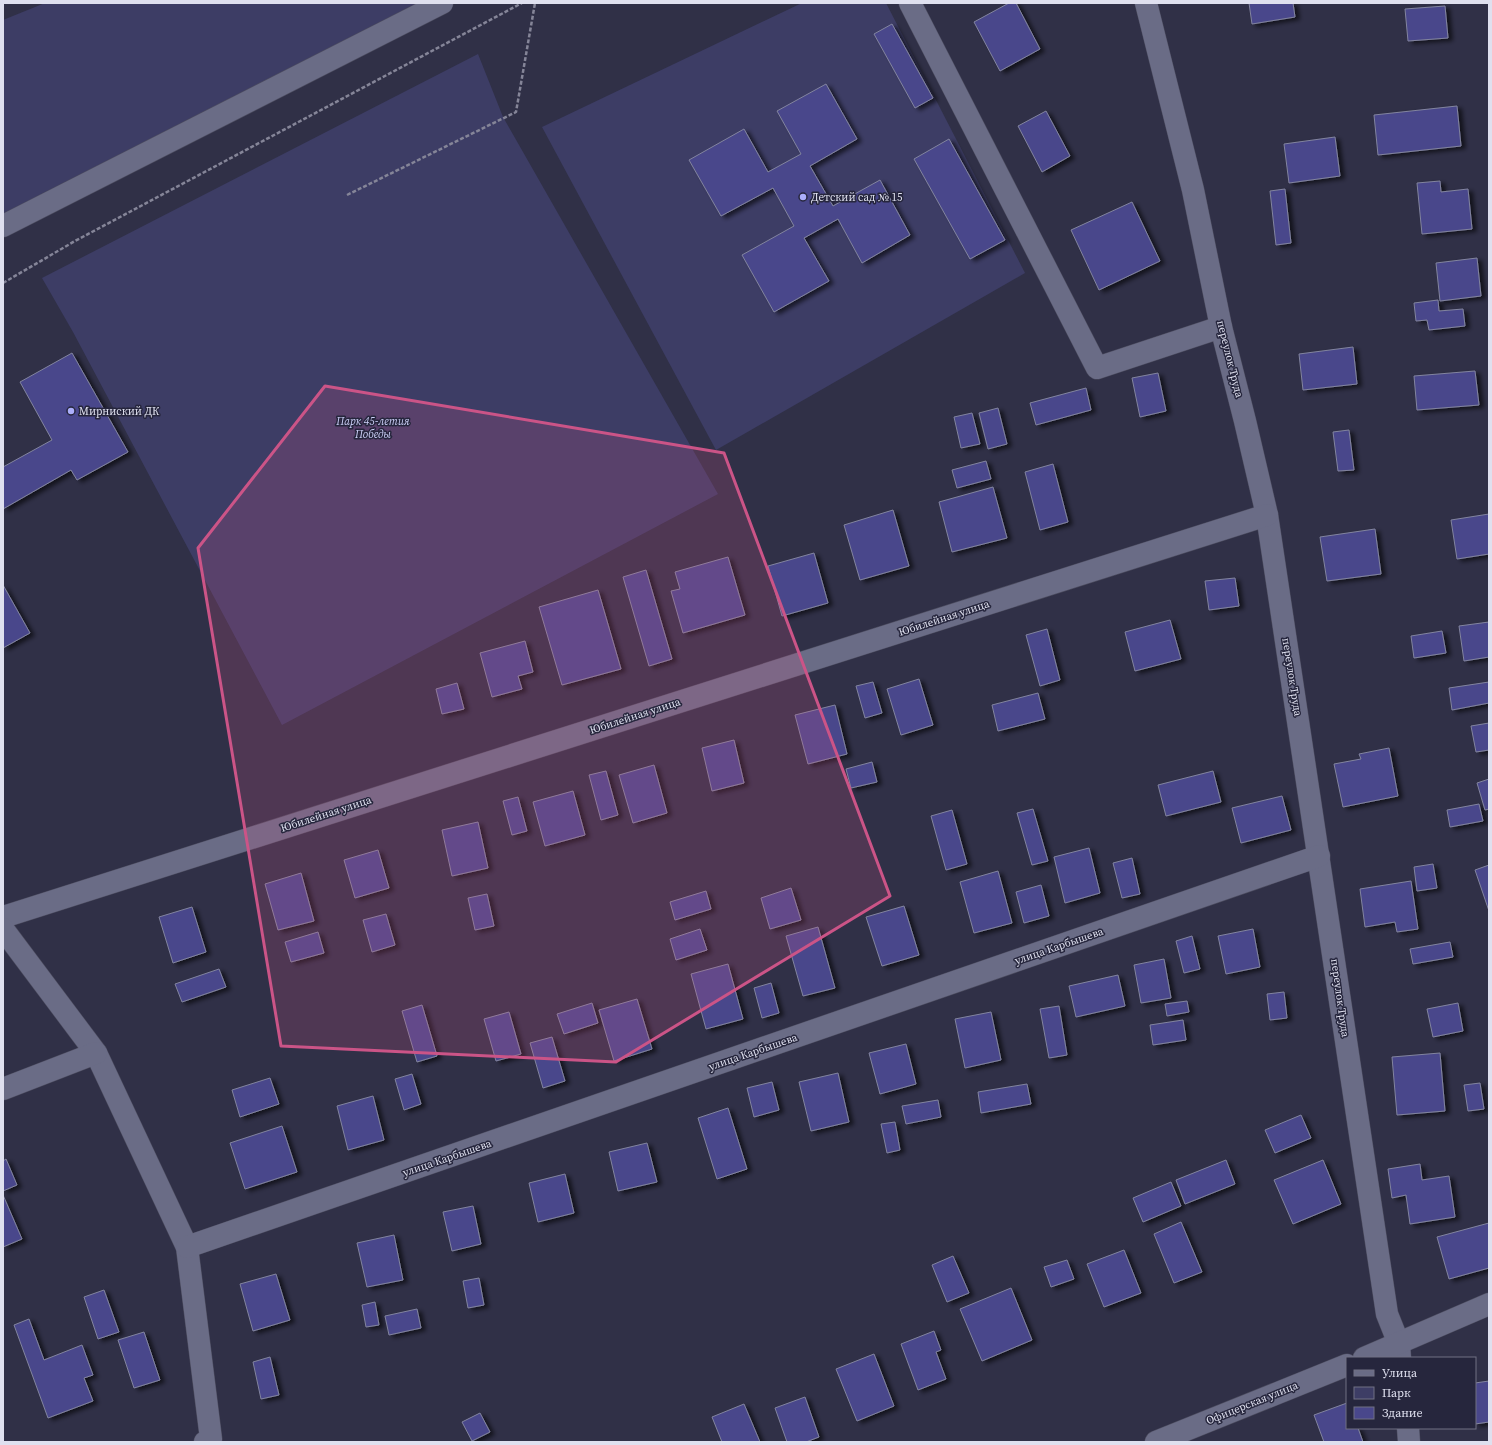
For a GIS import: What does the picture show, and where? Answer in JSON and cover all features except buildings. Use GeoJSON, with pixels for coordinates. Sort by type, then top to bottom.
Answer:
{"type":"FeatureCollection","features":[{"type":"Feature","properties":{"kind":"street"},"geometry":{"type":"LineString","coordinates":[[3,226],[442,3]]}},
{"type":"Feature","properties":{"kind":"street"},"geometry":{"type":"LineString","coordinates":[[910,3],[1097,368],[1221,327]]}},
{"type":"Feature","properties":{"kind":"street","name":"переулок Труда"},"geometry":{"type":"LineString","coordinates":[[1146,3],[1194,190],[1221,327],[1267,515],[1387,1314],[1400,1351]]}},
{"type":"Feature","properties":{"kind":"street","name":"Юбилейная улица"},"geometry":{"type":"LineString","coordinates":[[3,917],[1267,515]]}},
{"type":"Feature","properties":{"kind":"street","name":"улица Карбышева"},"geometry":{"type":"LineString","coordinates":[[187,1247],[1319,856]]}},
{"type":"Feature","properties":{"kind":"street"},"geometry":{"type":"LineString","coordinates":[[3,930],[96,1053],[187,1247],[208,1441]]}},
{"type":"Feature","properties":{"kind":"street"},"geometry":{"type":"LineString","coordinates":[[3,1089],[96,1053]]}},
{"type":"Feature","properties":{"kind":"street"},"geometry":{"type":"LineString","coordinates":[[1369,1357],[1400,1351],[1489,1304]]}},
{"type":"Feature","properties":{"kind":"street","name":"Офицерская улица"},"geometry":{"type":"LineString","coordinates":[[1156,1442],[1346,1365]]}},
{"type":"Feature","properties":{"kind":"street"},"geometry":{"type":"LineString","coordinates":[[1408,1429],[1409,1442]]}},
{"type":"Feature","properties":{"kind":"path"},"geometry":{"type":"LineString","coordinates":[[3,283],[75,241],[522,3]]}},
{"type":"Feature","properties":{"kind":"path"},"geometry":{"type":"LineString","coordinates":[[347,195],[516,112],[535,3]]}},
{"type":"Feature","properties":{"kind":"highlighted area"},"geometry":{"type":"Polygon","coordinates":[[[325,386],[724,453],[890,896],[616,1062],[281,1046],[198,548],[325,386]]]}},
{"type":"Feature","properties":{"kind":"green space"},"geometry":{"type":"Polygon","coordinates":[[[45,3],[421,3],[3,216],[3,20],[45,3]]]}},
{"type":"Feature","properties":{"kind":"green space"},"geometry":{"type":"Polygon","coordinates":[[[802,3],[886,3],[1025,273],[716,450],[542,127],[802,3]]]}},
{"type":"Feature","properties":{"kind":"green space","name":"Парк 45-летия Победы"},"geometry":{"type":"Polygon","coordinates":[[[478,54],[503,117],[718,494],[282,725],[73,332],[42,278],[478,54]]]}},
{"type":"Feature","properties":{"kind":"place","name":"Детский сад № 15"},"geometry":{"type":"Point","coordinates":[803,197]}},
{"type":"Feature","properties":{"kind":"place","name":"Мирниский ДК"},"geometry":{"type":"Point","coordinates":[71,411]}}]}
